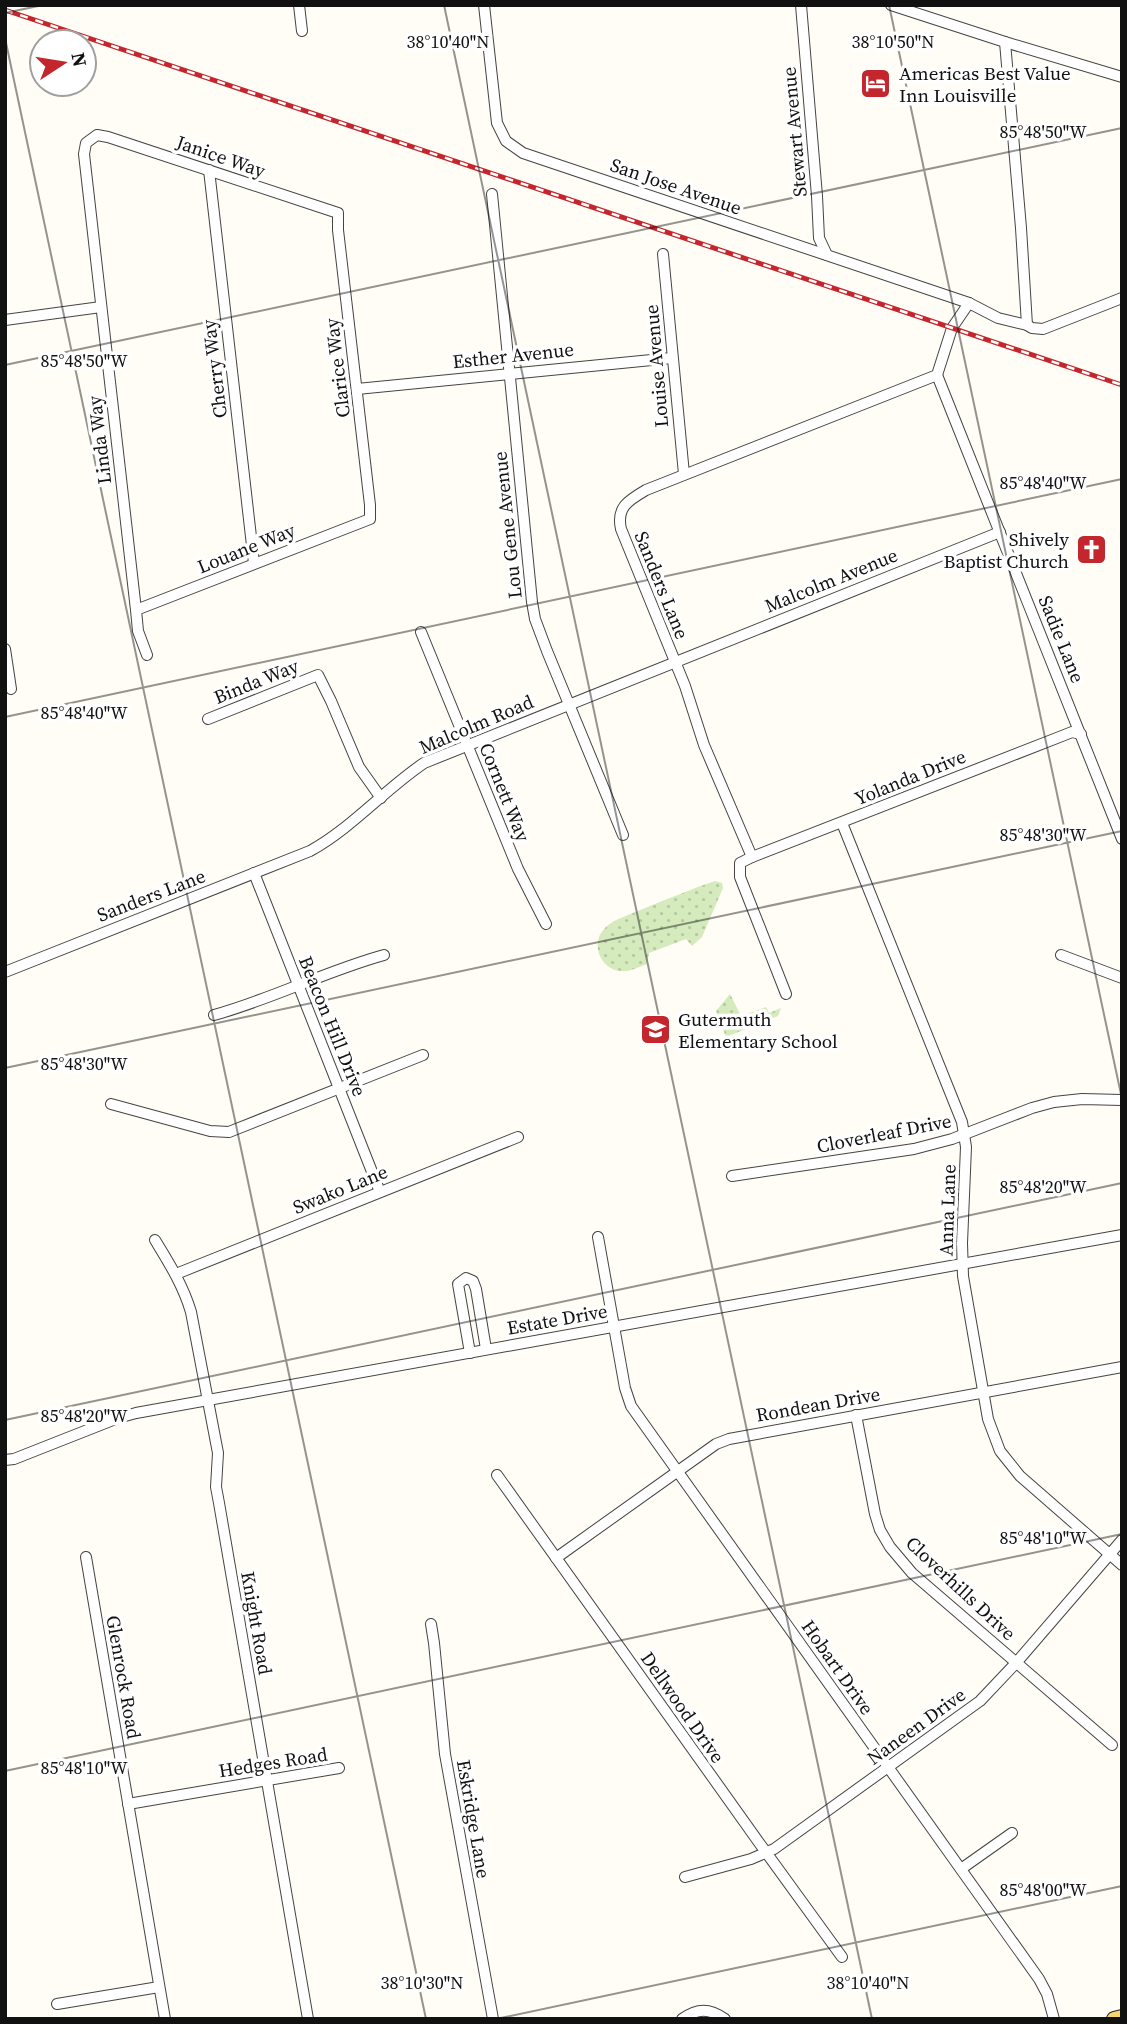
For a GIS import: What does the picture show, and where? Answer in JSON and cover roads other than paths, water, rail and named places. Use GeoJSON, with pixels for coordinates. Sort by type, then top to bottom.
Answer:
{"type":"FeatureCollection","features":[{"type":"Feature","properties":{"kind":"main road"},"geometry":{"type":"LineString","coordinates":[[1114,2019],[1122,2017]]}},
{"type":"Feature","properties":{"kind":"street"},"geometry":{"type":"LineString","coordinates":[[299,5],[302,31]]}},
{"type":"Feature","properties":{"kind":"street","name":"San Jose Avenue"},"geometry":{"type":"LineString","coordinates":[[484,5],[497,123],[502,135],[517,150],[969,303]]}},
{"type":"Feature","properties":{"kind":"street","name":"Stewart Avenue"},"geometry":{"type":"LineString","coordinates":[[801,5],[819,238],[827,255]]}},
{"type":"Feature","properties":{"kind":"street"},"geometry":{"type":"LineString","coordinates":[[891,5],[1122,77]]}},
{"type":"Feature","properties":{"kind":"street"},"geometry":{"type":"LineString","coordinates":[[1005,42],[1027,325]]}},
{"type":"Feature","properties":{"kind":"street","name":"Janice Way"},"geometry":{"type":"LineString","coordinates":[[91,138],[97,135],[108,136],[338,213]]}},
{"type":"Feature","properties":{"kind":"street","name":"Linda Way"},"geometry":{"type":"LineString","coordinates":[[91,138],[86,143],[84,154],[138,631],[147,655]]}},
{"type":"Feature","properties":{"kind":"street","name":"Cherry Way"},"geometry":{"type":"LineString","coordinates":[[209,170],[254,564]]}},
{"type":"Feature","properties":{"kind":"street","name":"Lou Gene Avenue"},"geometry":{"type":"LineString","coordinates":[[492,194],[535,619],[624,835]]}},
{"type":"Feature","properties":{"kind":"street","name":"Clarice Way"},"geometry":{"type":"LineString","coordinates":[[338,213],[370,519]]}},
{"type":"Feature","properties":{"kind":"street","name":"Louise Avenue"},"geometry":{"type":"LineString","coordinates":[[663,254],[684,474]]}},
{"type":"Feature","properties":{"kind":"street"},"geometry":{"type":"LineString","coordinates":[[937,375],[952,328],[969,303],[998,318],[1043,330],[1122,298]]}},
{"type":"Feature","properties":{"kind":"street"},"geometry":{"type":"LineString","coordinates":[[5,320],[101,307]]}},
{"type":"Feature","properties":{"kind":"street","name":"Esther Avenue"},"geometry":{"type":"LineString","coordinates":[[357,389],[672,358]]}},
{"type":"Feature","properties":{"kind":"street","name":"Sanders Lane"},"geometry":{"type":"LineString","coordinates":[[752,858],[704,745],[685,686],[621,529],[619,517],[623,506],[646,490],[684,474],[937,375]]}},
{"type":"Feature","properties":{"kind":"street","name":"Sadie Lane"},"geometry":{"type":"LineString","coordinates":[[937,375],[1122,839]]}},
{"type":"Feature","properties":{"kind":"street","name":"Louane Way"},"geometry":{"type":"LineString","coordinates":[[136,610],[370,519]]}},
{"type":"Feature","properties":{"kind":"street","name":"Malcolm Avenue"},"geometry":{"type":"LineString","coordinates":[[674,662],[1000,532]]}},
{"type":"Feature","properties":{"kind":"street","name":"Cornett Way"},"geometry":{"type":"LineString","coordinates":[[421,632],[518,869],[546,924]]}},
{"type":"Feature","properties":{"kind":"street"},"geometry":{"type":"LineString","coordinates":[[5,649],[11,689]]}},
{"type":"Feature","properties":{"kind":"street","name":"Malcolm Road"},"geometry":{"type":"LineString","coordinates":[[310,851],[340,833],[424,762],[674,662]]}},
{"type":"Feature","properties":{"kind":"street","name":"Binda Way"},"geometry":{"type":"LineString","coordinates":[[208,719],[318,675],[359,766],[381,798]]}},
{"type":"Feature","properties":{"kind":"street","name":"Yolanda Drive"},"geometry":{"type":"LineString","coordinates":[[752,858],[1072,732],[1081,734]]}},
{"type":"Feature","properties":{"kind":"street","name":"Anna Lane"},"geometry":{"type":"LineString","coordinates":[[842,822],[956,1104],[964,1135],[966,1171],[962,1264],[988,1419],[995,1441],[1005,1460],[1037,1492],[1122,1565]]}},
{"type":"Feature","properties":{"kind":"street","name":"Sanders Lane"},"geometry":{"type":"LineString","coordinates":[[5,972],[310,851]]}},
{"type":"Feature","properties":{"kind":"street"},"geometry":{"type":"LineString","coordinates":[[752,858],[740,863],[740,877],[786,993]]}},
{"type":"Feature","properties":{"kind":"street","name":"Beacon Hill Drive"},"geometry":{"type":"LineString","coordinates":[[254,873],[380,1192]]}},
{"type":"Feature","properties":{"kind":"street"},"geometry":{"type":"LineString","coordinates":[[1061,954],[1122,978]]}},
{"type":"Feature","properties":{"kind":"street"},"geometry":{"type":"LineString","coordinates":[[214,1015],[384,955]]}},
{"type":"Feature","properties":{"kind":"street"},"geometry":{"type":"LineString","coordinates":[[111,1104],[222,1133],[423,1055]]}},
{"type":"Feature","properties":{"kind":"street","name":"Cloverleaf Drive"},"geometry":{"type":"LineString","coordinates":[[732,1176],[915,1149],[964,1135],[1054,1102],[1082,1099],[1122,1100]]}},
{"type":"Feature","properties":{"kind":"street","name":"Swako Lane"},"geometry":{"type":"LineString","coordinates":[[176,1274],[518,1137]]}},
{"type":"Feature","properties":{"kind":"street","name":"Estate Drive"},"geometry":{"type":"LineString","coordinates":[[5,1460],[14,1459],[118,1419],[208,1400],[1122,1235]]}},
{"type":"Feature","properties":{"kind":"street","name":"Hobart Drive"},"geometry":{"type":"LineString","coordinates":[[598,1237],[625,1388],[631,1406],[1040,1979],[1054,2019]]}},
{"type":"Feature","properties":{"kind":"street","name":"Knight Road"},"geometry":{"type":"LineString","coordinates":[[155,1240],[176,1274],[191,1311],[218,1453],[216,1487],[308,2019]]}},
{"type":"Feature","properties":{"kind":"street"},"geometry":{"type":"LineString","coordinates":[[470,1353],[458,1284],[466,1278],[473,1281],[476,1289],[486,1349]]}},
{"type":"Feature","properties":{"kind":"street","name":"Rondean Drive"},"geometry":{"type":"LineString","coordinates":[[556,1558],[677,1471],[729,1438],[1122,1367]]}},
{"type":"Feature","properties":{"kind":"street","name":"Cloverhills Drive"},"geometry":{"type":"LineString","coordinates":[[856,1415],[875,1514],[890,1547],[912,1573],[1112,1745]]}},
{"type":"Feature","properties":{"kind":"street","name":"Dellwood Drive"},"geometry":{"type":"LineString","coordinates":[[497,1475],[842,1957]]}},
{"type":"Feature","properties":{"kind":"street","name":"Naneen Drive"},"geometry":{"type":"LineString","coordinates":[[685,1877],[767,1853],[980,1701],[1122,1539]]}},
{"type":"Feature","properties":{"kind":"street","name":"Glenrock Road"},"geometry":{"type":"LineString","coordinates":[[86,1557],[165,2019]]}},
{"type":"Feature","properties":{"kind":"street","name":"Eskridge Lane"},"geometry":{"type":"LineString","coordinates":[[430,1624],[445,1754],[493,2019]]}},
{"type":"Feature","properties":{"kind":"street","name":"Hedges Road"},"geometry":{"type":"LineString","coordinates":[[128,1804],[339,1768]]}},
{"type":"Feature","properties":{"kind":"street"},"geometry":{"type":"LineString","coordinates":[[961,1869],[1012,1833]]}},
{"type":"Feature","properties":{"kind":"street"},"geometry":{"type":"LineString","coordinates":[[57,2004],[159,1987]]}},
{"type":"Feature","properties":{"kind":"street"},"geometry":{"type":"LineString","coordinates":[[682,2019],[693,2011],[715,2012],[725,2019]]}},
{"type":"Feature","properties":{"kind":"railway"},"geometry":{"type":"LineString","coordinates":[[5,10],[1122,385]]}},
{"type":"Feature","properties":{"kind":"place","name":"Americas Best Value Inn Louisville"},"geometry":{"type":"Point","coordinates":[876,84]}},
{"type":"Feature","properties":{"kind":"place","name":"Shively Baptist Church"},"geometry":{"type":"Point","coordinates":[1092,550]}},
{"type":"Feature","properties":{"kind":"place","name":"Gutermuth Elementary School"},"geometry":{"type":"Point","coordinates":[655,1030]}}]}
